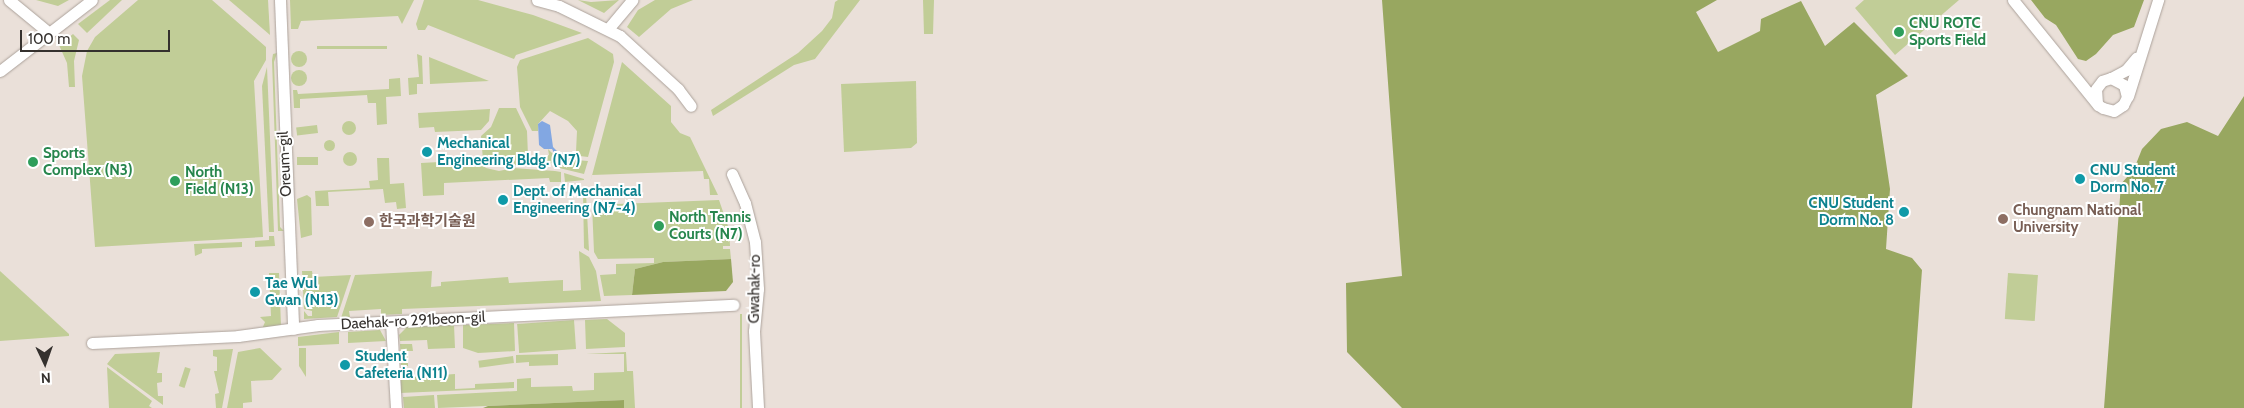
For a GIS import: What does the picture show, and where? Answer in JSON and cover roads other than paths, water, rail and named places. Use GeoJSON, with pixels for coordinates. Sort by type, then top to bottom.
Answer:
{"type":"FeatureCollection","features":[{"type":"Feature","properties":{"kind":"street"},"geometry":{"type":"LineString","coordinates":[[8,0],[48,32]]}},
{"type":"Feature","properties":{"kind":"street"},"geometry":{"type":"LineString","coordinates":[[0,71],[48,32],[92,0]]}},
{"type":"Feature","properties":{"kind":"street","name":"Oreum-gil"},"geometry":{"type":"LineString","coordinates":[[280,0],[293,324]]}},
{"type":"Feature","properties":{"kind":"street"},"geometry":{"type":"LineString","coordinates":[[537,0],[608,29],[650,62],[691,106]]}},
{"type":"Feature","properties":{"kind":"street"},"geometry":{"type":"LineString","coordinates":[[608,29],[632,0]]}},
{"type":"Feature","properties":{"kind":"street"},"geometry":{"type":"LineString","coordinates":[[2013,0],[2097,103],[2103,108],[2114,110],[2123,105],[2127,97],[2158,0]]}},
{"type":"Feature","properties":{"kind":"street"},"geometry":{"type":"LineString","coordinates":[[2097,103],[2096,89],[2107,79],[2129,67],[2141,50]]}},
{"type":"Feature","properties":{"kind":"street"},"geometry":{"type":"LineString","coordinates":[[2075,76],[2107,79],[2124,85],[2127,97]]}},
{"type":"Feature","properties":{"kind":"street","name":"Gwahak-ro"},"geometry":{"type":"LineString","coordinates":[[732,174],[745,203],[755,242],[758,288],[754,331],[758,408]]}},
{"type":"Feature","properties":{"kind":"street","name":"Daehak-ro 291beon-gil"},"geometry":{"type":"LineString","coordinates":[[92,344],[238,336],[293,324],[392,322],[734,306]]}},
{"type":"Feature","properties":{"kind":"street"},"geometry":{"type":"LineString","coordinates":[[392,322],[396,408]]}},
{"type":"Feature","properties":{"kind":"water"},"geometry":{"type":"Polygon","coordinates":[[[542,121],[550,125],[553,147],[560,154],[571,152],[572,155],[557,158],[552,149],[544,149],[539,145],[538,124],[542,121]]]}},
{"type":"Feature","properties":{"kind":"place","name":"CNU ROTC Sports Field"},"geometry":{"type":"Point","coordinates":[1899,32]}},
{"type":"Feature","properties":{"kind":"place","name":"Mechanical Engineering Bldg. (N7)"},"geometry":{"type":"Point","coordinates":[427,152]}},
{"type":"Feature","properties":{"kind":"place","name":"Sports Complex (N3)"},"geometry":{"type":"Point","coordinates":[33,162]}},
{"type":"Feature","properties":{"kind":"place","name":"CNU Student Dorm No. 7"},"geometry":{"type":"Point","coordinates":[2080,179]}},
{"type":"Feature","properties":{"kind":"place","name":"North Field (N13)"},"geometry":{"type":"Point","coordinates":[175,181]}},
{"type":"Feature","properties":{"kind":"place","name":"Dept. of Mechanical Engineering (N7-4)"},"geometry":{"type":"Point","coordinates":[503,200]}},
{"type":"Feature","properties":{"kind":"place","name":"CNU Student Dorm No. 8"},"geometry":{"type":"Point","coordinates":[1904,212]}},
{"type":"Feature","properties":{"kind":"place","name":"Chungnam National University"},"geometry":{"type":"Point","coordinates":[2003,219]}},
{"type":"Feature","properties":{"kind":"place","name":"한국과학기술원"},"geometry":{"type":"Point","coordinates":[369,222]}},
{"type":"Feature","properties":{"kind":"place","name":"North Tennis Courts (N7)"},"geometry":{"type":"Point","coordinates":[659,226]}},
{"type":"Feature","properties":{"kind":"place","name":"Tae Wul Gwan (N13)"},"geometry":{"type":"Point","coordinates":[255,292]}},
{"type":"Feature","properties":{"kind":"place","name":"Student Cafeteria (N11)"},"geometry":{"type":"Point","coordinates":[345,365]}}]}
